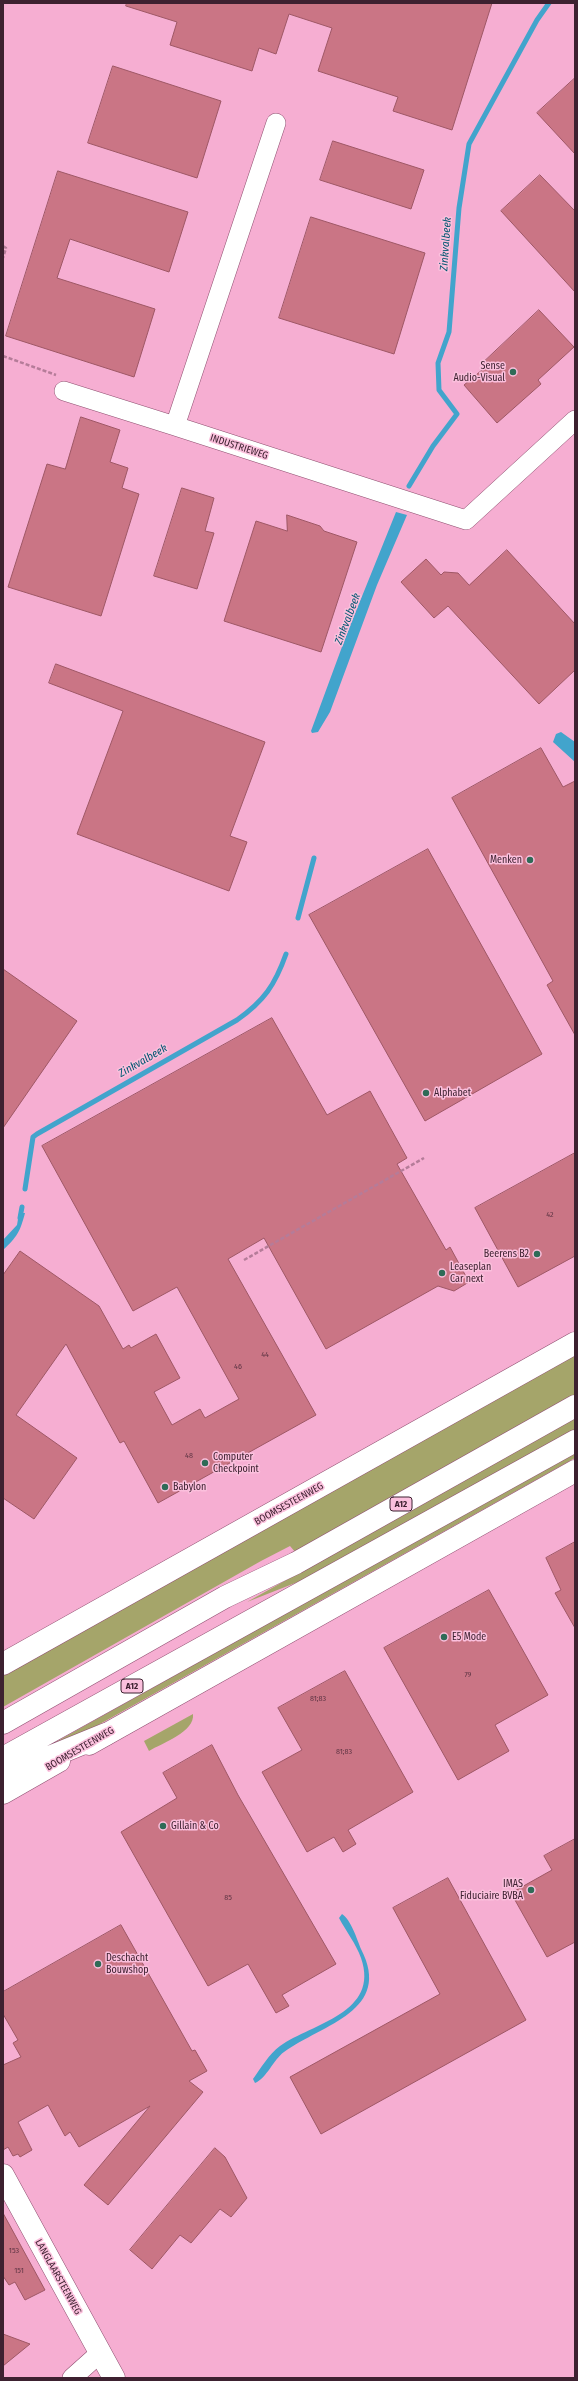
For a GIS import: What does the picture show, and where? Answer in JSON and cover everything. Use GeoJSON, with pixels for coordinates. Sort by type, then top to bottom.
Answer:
{"type":"FeatureCollection","features":[{"type":"Feature","properties":{"kind":"main road","name":"BOOMSESTEENWEG"},"geometry":{"type":"LineString","coordinates":[[3,1664],[575,1343]]}},
{"type":"Feature","properties":{"kind":"main road","name":"A12"},"geometry":{"type":"LineString","coordinates":[[3,1724],[225,1597],[296,1563],[575,1406]]}},
{"type":"Feature","properties":{"kind":"main road","name":"A12"},"geometry":{"type":"LineString","coordinates":[[3,1758],[575,1440]]}},
{"type":"Feature","properties":{"kind":"main road","name":"BOOMSESTEENWEG"},"geometry":{"type":"LineString","coordinates":[[3,1793],[575,1471]]}},
{"type":"Feature","properties":{"kind":"main road"},"geometry":{"type":"LineString","coordinates":[[3,1776],[106,1734]]}},
{"type":"Feature","properties":{"kind":"main road","name":"LANGLAARSTEENWEG"},"geometry":{"type":"LineString","coordinates":[[3,2175],[114,2378]]}},
{"type":"Feature","properties":{"kind":"street"},"geometry":{"type":"LineString","coordinates":[[64,392],[175,426],[276,124]]}},
{"type":"Feature","properties":{"kind":"street","name":"INDUSTRIEWEG"},"geometry":{"type":"LineString","coordinates":[[175,426],[466,520],[575,420]]}},
{"type":"Feature","properties":{"kind":"street"},"geometry":{"type":"LineString","coordinates":[[72,2378],[100,2353]]}},
{"type":"Feature","properties":{"kind":"path"},"geometry":{"type":"LineString","coordinates":[[3,246],[6,248],[3,258]]}},
{"type":"Feature","properties":{"kind":"path"},"geometry":{"type":"LineString","coordinates":[[3,356],[58,376],[64,392]]}},
{"type":"Feature","properties":{"kind":"path"},"geometry":{"type":"LineString","coordinates":[[244,1260],[424,1158]]}},
{"type":"Feature","properties":{"kind":"shaded area"},"geometry":{"type":"Polygon","coordinates":[[[575,1353],[575,1395],[296,1553],[290,1546],[261,1561],[3,1707],[3,1673],[575,1353]]]}},
{"type":"Feature","properties":{"kind":"shaded area"},"geometry":{"type":"Polygon","coordinates":[[[575,1418],[575,1430],[323,1572],[247,1602],[575,1418]]]}},
{"type":"Feature","properties":{"kind":"shaded area"},"geometry":{"type":"Polygon","coordinates":[[[575,1451],[575,1458],[41,1757],[38,1752],[575,1451]]]}},
{"type":"Feature","properties":{"kind":"shaded area"},"geometry":{"type":"Polygon","coordinates":[[[193,1714],[189,1726],[183,1732],[149,1751],[144,1741],[193,1714]]]}},
{"type":"Feature","properties":{"kind":"water"},"geometry":{"type":"Polygon","coordinates":[[[396,512],[407,515],[377,585],[330,712],[318,732],[312,733],[311,731],[346,636],[396,512]]]}},
{"type":"Feature","properties":{"kind":"water"},"geometry":{"type":"Polygon","coordinates":[[[561,732],[575,742],[575,762],[553,742],[556,734],[561,732]]]}},
{"type":"Feature","properties":{"kind":"water"},"geometry":{"type":"Polygon","coordinates":[[[19,1213],[25,1213],[20,1230],[15,1238],[3,1250],[3,1240],[17,1225],[19,1213]]]}},
{"type":"Feature","properties":{"kind":"water"},"geometry":{"type":"Polygon","coordinates":[[[342,1914],[353,1930],[368,1970],[368,1987],[361,2001],[349,2013],[334,2023],[280,2055],[267,2073],[255,2083],[253,2079],[265,2061],[276,2049],[340,2014],[352,2004],[361,1992],[364,1977],[361,1958],[339,1918],[342,1914]]]}},
{"type":"Feature","properties":{"kind":"building"},"geometry":{"type":"Polygon","coordinates":[[[127,3],[492,3],[452,130],[393,111],[398,97],[318,71],[332,28],[289,14],[276,54],[259,48],[252,71],[170,45],[177,22],[126,6],[127,3]]]}},
{"type":"Feature","properties":{"kind":"building"},"geometry":{"type":"Polygon","coordinates":[[[113,66],[221,101],[197,178],[88,143],[113,66]]]}},
{"type":"Feature","properties":{"kind":"building"},"geometry":{"type":"Polygon","coordinates":[[[575,78],[575,154],[537,113],[575,78]]]}},
{"type":"Feature","properties":{"kind":"building"},"geometry":{"type":"Polygon","coordinates":[[[333,141],[424,170],[411,209],[320,180],[333,141]]]}},
{"type":"Feature","properties":{"kind":"building"},"geometry":{"type":"Polygon","coordinates":[[[58,171],[188,212],[169,272],[70,239],[57,278],[155,309],[134,377],[6,336],[58,171]]]}},
{"type":"Feature","properties":{"kind":"building"},"geometry":{"type":"Polygon","coordinates":[[[540,175],[575,211],[575,292],[501,211],[540,175]]]}},
{"type":"Feature","properties":{"kind":"building"},"geometry":{"type":"Polygon","coordinates":[[[311,217],[425,253],[394,354],[279,318],[311,217]]]}},
{"type":"Feature","properties":{"kind":"building","name":"Sense Audio-Visual"},"geometry":{"type":"Polygon","coordinates":[[[539,310],[574,347],[538,380],[541,384],[497,423],[464,385],[488,365],[485,361],[539,310]]]}},
{"type":"Feature","properties":{"kind":"building"},"geometry":{"type":"Polygon","coordinates":[[[81,417],[120,430],[110,462],[128,468],[122,488],[139,494],[101,616],[8,587],[47,464],[65,469],[81,417]]]}},
{"type":"Feature","properties":{"kind":"building"},"geometry":{"type":"Polygon","coordinates":[[[182,488],[214,498],[205,531],[214,533],[197,589],[154,576],[182,488]]]}},
{"type":"Feature","properties":{"kind":"building"},"geometry":{"type":"Polygon","coordinates":[[[287,515],[320,526],[324,531],[357,542],[321,652],[224,621],[256,521],[287,531],[287,515]]]}},
{"type":"Feature","properties":{"kind":"building"},"geometry":{"type":"Polygon","coordinates":[[[507,550],[575,624],[575,670],[539,704],[448,606],[434,618],[401,582],[426,559],[441,575],[444,572],[458,573],[469,585],[507,550]]]}},
{"type":"Feature","properties":{"kind":"building"},"geometry":{"type":"Polygon","coordinates":[[[56,664],[265,742],[230,836],[247,842],[229,891],[77,834],[123,711],[49,683],[56,664]]]}},
{"type":"Feature","properties":{"kind":"building","name":"Menken"},"geometry":{"type":"Polygon","coordinates":[[[541,748],[563,787],[575,781],[575,1035],[547,985],[553,981],[452,798],[541,748]]]}},
{"type":"Feature","properties":{"kind":"building"},"geometry":{"type":"Polygon","coordinates":[[[428,849],[542,1054],[425,1121],[309,915],[428,849]]]}},
{"type":"Feature","properties":{"kind":"building"},"geometry":{"type":"Polygon","coordinates":[[[3,969],[77,1021],[3,1128],[3,969]]]}},
{"type":"Feature","properties":{"kind":"building"},"geometry":{"type":"Polygon","coordinates":[[[272,1018],[327,1115],[370,1091],[407,1158],[397,1164],[446,1250],[450,1247],[469,1282],[454,1291],[438,1286],[326,1349],[264,1238],[228,1259],[316,1415],[158,1503],[124,1441],[120,1443],[66,1344],[16,1415],[77,1458],[34,1519],[3,1498],[3,1275],[20,1251],[99,1306],[123,1349],[129,1345],[131,1348],[156,1334],[180,1378],[154,1392],[172,1425],[200,1409],[205,1418],[239,1399],[177,1287],[133,1311],[42,1146],[272,1018]]]}},
{"type":"Feature","properties":{"kind":"building"},"geometry":{"type":"Polygon","coordinates":[[[575,1153],[575,1256],[518,1287],[475,1208],[575,1153]]]}},
{"type":"Feature","properties":{"kind":"building"},"geometry":{"type":"Polygon","coordinates":[[[575,1542],[575,1628],[555,1593],[561,1590],[546,1558],[575,1542]]]}},
{"type":"Feature","properties":{"kind":"building"},"geometry":{"type":"Polygon","coordinates":[[[489,1590],[548,1695],[495,1725],[509,1751],[458,1780],[384,1648],[489,1590]]]}},
{"type":"Feature","properties":{"kind":"building"},"geometry":{"type":"Polygon","coordinates":[[[345,1671],[413,1792],[348,1830],[356,1844],[343,1852],[334,1837],[307,1852],[262,1772],[302,1750],[278,1708],[345,1671]]]}},
{"type":"Feature","properties":{"kind":"building"},"geometry":{"type":"Polygon","coordinates":[[[212,1745],[238,1795],[336,1964],[282,1995],[289,2006],[276,2013],[248,1964],[208,1986],[121,1832],[177,1798],[163,1773],[212,1745]]]}},
{"type":"Feature","properties":{"kind":"building"},"geometry":{"type":"Polygon","coordinates":[[[575,1839],[575,1942],[547,1957],[511,1893],[552,1870],[544,1856],[575,1839]]]}},
{"type":"Feature","properties":{"kind":"building"},"geometry":{"type":"Polygon","coordinates":[[[448,1878],[526,2020],[321,2134],[290,2077],[440,1994],[393,1908],[448,1878]]]}},
{"type":"Feature","properties":{"kind":"building"},"geometry":{"type":"Polygon","coordinates":[[[121,1925],[192,2051],[195,2050],[207,2071],[189,2081],[203,2092],[108,2205],[84,2185],[150,2106],[79,2147],[70,2132],[65,2136],[48,2105],[18,2122],[32,2150],[20,2157],[18,2154],[13,2156],[8,2147],[3,2150],[3,2065],[21,2057],[13,2043],[18,2040],[3,2014],[3,1992],[121,1925]]]}},
{"type":"Feature","properties":{"kind":"building"},"geometry":{"type":"Polygon","coordinates":[[[215,2148],[225,2157],[247,2198],[231,2217],[220,2209],[191,2243],[180,2235],[152,2269],[130,2250],[215,2148]]]}},
{"type":"Feature","properties":{"kind":"building"},"geometry":{"type":"Polygon","coordinates":[[[3,2213],[45,2290],[25,2300],[15,2282],[9,2285],[3,2276],[3,2213]]]}},
{"type":"Feature","properties":{"kind":"building"},"geometry":{"type":"Polygon","coordinates":[[[3,2334],[30,2344],[3,2366],[3,2334]]]}},
{"type":"Feature","properties":{"kind":"waterway","name":"Zinkvalbeek"},"geometry":{"type":"LineString","coordinates":[[409,486],[433,446],[457,414],[439,390],[438,363],[449,332],[459,208],[469,144],[537,20],[549,3]]}},
{"type":"Feature","properties":{"kind":"waterway","name":"Zinkvalbeek"},"geometry":{"type":"LineString","coordinates":[[298,918],[314,858]]}},
{"type":"Feature","properties":{"kind":"waterway","name":"Zinkvalbeek"},"geometry":{"type":"LineString","coordinates":[[25,1189],[33,1137],[237,1020],[268,992],[278,975],[286,954]]}},
{"type":"Feature","properties":{"kind":"waterway","name":"Zinkvalbeek"},"geometry":{"type":"LineString","coordinates":[[20,1218],[22,1207]]}},
{"type":"Feature","properties":{"kind":"place","name":"Sense Audio-Visual"},"geometry":{"type":"Point","coordinates":[513,372]}},
{"type":"Feature","properties":{"kind":"place","name":"Menken"},"geometry":{"type":"Point","coordinates":[530,860]}},
{"type":"Feature","properties":{"kind":"place","name":"Alphabet"},"geometry":{"type":"Point","coordinates":[426,1093]}},
{"type":"Feature","properties":{"kind":"place","name":"Beerens B2"},"geometry":{"type":"Point","coordinates":[537,1254]}},
{"type":"Feature","properties":{"kind":"place","name":"Leaseplan Car next"},"geometry":{"type":"Point","coordinates":[442,1273]}},
{"type":"Feature","properties":{"kind":"place","name":"Computer Checkpoint"},"geometry":{"type":"Point","coordinates":[205,1463]}},
{"type":"Feature","properties":{"kind":"place","name":"Babylon"},"geometry":{"type":"Point","coordinates":[165,1487]}},
{"type":"Feature","properties":{"kind":"place","name":"E5 Mode"},"geometry":{"type":"Point","coordinates":[444,1637]}},
{"type":"Feature","properties":{"kind":"place","name":"Gillain & Co"},"geometry":{"type":"Point","coordinates":[163,1826]}},
{"type":"Feature","properties":{"kind":"place","name":"IMAS Fiduciaire BVBA"},"geometry":{"type":"Point","coordinates":[531,1890]}},
{"type":"Feature","properties":{"kind":"place","name":"Deschacht Bouwshop"},"geometry":{"type":"Point","coordinates":[98,1964]}}]}
